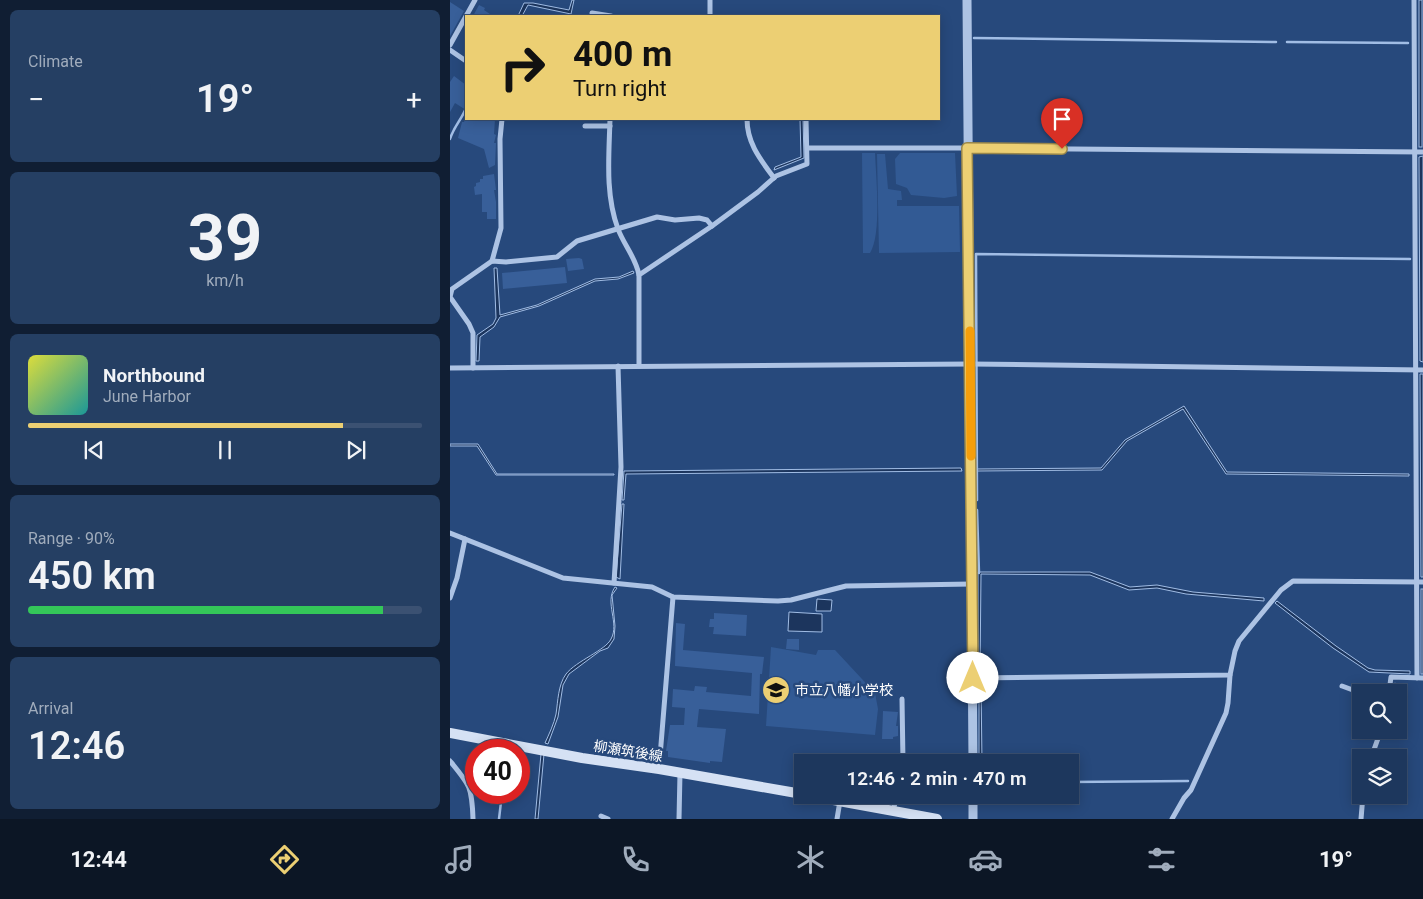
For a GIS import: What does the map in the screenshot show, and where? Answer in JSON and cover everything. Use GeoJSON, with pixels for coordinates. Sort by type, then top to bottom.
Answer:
{"type":"FeatureCollection","features":[{"type":"Feature","properties":{"kind":"main road","name":"柳瀬筑後線"},"geometry":{"type":"LineString","coordinates":[[450,734],[794,793]]}},
{"type":"Feature","properties":{"kind":"main road","name":"柳瀬筑後線"},"geometry":{"type":"LineString","coordinates":[[856,804],[937,819]]}},
{"type":"Feature","properties":{"kind":"street"},"geometry":{"type":"LineString","coordinates":[[467,15],[476,0]]}},
{"type":"Feature","properties":{"kind":"street"},"geometry":{"type":"LineString","coordinates":[[710,0],[710,15]]}},
{"type":"Feature","properties":{"kind":"street"},"geometry":{"type":"LineString","coordinates":[[967,0],[973,754]]}},
{"type":"Feature","properties":{"kind":"street"},"geometry":{"type":"LineString","coordinates":[[1390,684],[1391,677],[1420,678],[1414,0]]}},
{"type":"Feature","properties":{"kind":"street"},"geometry":{"type":"LineString","coordinates":[[592,13],[605,15]]}},
{"type":"Feature","properties":{"kind":"street"},"geometry":{"type":"LineString","coordinates":[[450,44],[465,19]]}},
{"type":"Feature","properties":{"kind":"street"},"geometry":{"type":"LineString","coordinates":[[450,50],[465,60]]}},
{"type":"Feature","properties":{"kind":"street"},"geometry":{"type":"LineString","coordinates":[[492,261],[501,228],[500,139],[502,120]]}},
{"type":"Feature","properties":{"kind":"street"},"geometry":{"type":"LineString","coordinates":[[610,120],[609,195],[618,229],[637,267],[639,366]]}},
{"type":"Feature","properties":{"kind":"street"},"geometry":{"type":"LineString","coordinates":[[747,120],[749,136],[756,154],[774,178]]}},
{"type":"Feature","properties":{"kind":"street"},"geometry":{"type":"LineString","coordinates":[[638,275],[712,226],[774,178],[807,164],[806,120]]}},
{"type":"Feature","properties":{"kind":"street"},"geometry":{"type":"LineString","coordinates":[[585,126],[610,126]]}},
{"type":"Feature","properties":{"kind":"street"},"geometry":{"type":"LineString","coordinates":[[808,148],[1423,152]]}},
{"type":"Feature","properties":{"kind":"street"},"geometry":{"type":"LineString","coordinates":[[473,368],[473,333],[450,297],[452,289],[492,261],[506,262],[557,258],[577,241],[657,217],[675,220],[700,218],[707,220],[712,226]]}},
{"type":"Feature","properties":{"kind":"street"},"geometry":{"type":"LineString","coordinates":[[450,368],[970,364],[1423,370]]}},
{"type":"Feature","properties":{"kind":"street"},"geometry":{"type":"LineString","coordinates":[[614,583],[621,467],[618,366]]}},
{"type":"Feature","properties":{"kind":"street"},"geometry":{"type":"LineString","coordinates":[[450,533],[563,578],[652,587],[673,597],[778,601],[791,600],[846,586],[972,584]]}},
{"type":"Feature","properties":{"kind":"street"},"geometry":{"type":"LineString","coordinates":[[450,598],[457,578],[465,539]]}},
{"type":"Feature","properties":{"kind":"street"},"geometry":{"type":"LineString","coordinates":[[1172,819],[1191,790],[1226,713],[1230,675],[1239,641],[1281,590],[1293,581],[1420,582]]}},
{"type":"Feature","properties":{"kind":"street"},"geometry":{"type":"LineString","coordinates":[[659,769],[673,597]]}},
{"type":"Feature","properties":{"kind":"street"},"geometry":{"type":"LineString","coordinates":[[973,678],[1230,675]]}},
{"type":"Feature","properties":{"kind":"street"},"geometry":{"type":"LineString","coordinates":[[1342,686],[1352,690]]}},
{"type":"Feature","properties":{"kind":"street"},"geometry":{"type":"LineString","coordinates":[[902,699],[903,754]]}},
{"type":"Feature","properties":{"kind":"street"},"geometry":{"type":"LineString","coordinates":[[450,761],[468,782],[473,796],[473,819]]}},
{"type":"Feature","properties":{"kind":"street"},"geometry":{"type":"LineString","coordinates":[[679,819],[680,773]]}},
{"type":"Feature","properties":{"kind":"street"},"geometry":{"type":"LineString","coordinates":[[837,819],[840,804]]}},
{"type":"Feature","properties":{"kind":"street"},"geometry":{"type":"LineString","coordinates":[[893,811],[895,804]]}},
{"type":"Feature","properties":{"kind":"street"},"geometry":{"type":"LineString","coordinates":[[973,804],[973,819]]}},
{"type":"Feature","properties":{"kind":"street"},"geometry":{"type":"LineString","coordinates":[[1361,819],[1362,804]]}},
{"type":"Feature","properties":{"kind":"street"},"geometry":{"type":"LineString","coordinates":[[602,816],[608,819]]}},
{"type":"Feature","properties":{"kind":"shaded area"},"geometry":{"type":"Polygon","coordinates":[[[572,0],[574,0],[571,14],[528,5],[523,15],[518,15],[524,3],[569,10],[572,0]]]}},
{"type":"Feature","properties":{"kind":"shaded area"},"geometry":{"type":"Polygon","coordinates":[[[1419,0],[1422,0],[1422,147],[1419,147],[1419,0]]]}},
{"type":"Feature","properties":{"kind":"shaded area"},"geometry":{"type":"Polygon","coordinates":[[[800,120],[803,120],[804,158],[774,170],[775,167],[801,157],[800,120]]]}},
{"type":"Feature","properties":{"kind":"shaded area"},"geometry":{"type":"Polygon","coordinates":[[[862,153],[875,153],[877,220],[874,245],[870,253],[863,253],[862,153]]]}},
{"type":"Feature","properties":{"kind":"shaded area"},"geometry":{"type":"Polygon","coordinates":[[[900,153],[955,153],[957,196],[944,198],[911,195],[907,188],[896,184],[895,159],[900,153]]]}},
{"type":"Feature","properties":{"kind":"shaded area"},"geometry":{"type":"Polygon","coordinates":[[[877,154],[885,154],[888,189],[901,191],[902,200],[897,200],[897,206],[959,206],[960,252],[879,253],[877,154]]]}},
{"type":"Feature","properties":{"kind":"shaded area"},"geometry":{"type":"Polygon","coordinates":[[[1423,156],[1423,362],[1420,361],[1419,157],[1423,156]]]}},
{"type":"Feature","properties":{"kind":"shaded area"},"geometry":{"type":"Polygon","coordinates":[[[494,268],[497,268],[500,315],[537,305],[595,279],[619,277],[633,271],[634,273],[618,279],[595,281],[539,306],[500,317],[494,327],[480,337],[479,361],[476,361],[477,335],[493,324],[496,318],[494,268]]]}},
{"type":"Feature","properties":{"kind":"shaded area"},"geometry":{"type":"Polygon","coordinates":[[[1420,374],[1423,374],[1423,577],[1421,577],[1420,374]]]}},
{"type":"Feature","properties":{"kind":"shaded area"},"geometry":{"type":"Polygon","coordinates":[[[1184,406],[1227,472],[1409,474],[1409,476],[1226,474],[1183,409],[1127,441],[1102,470],[976,471],[976,469],[1101,468],[1125,440],[1184,406]]]}},
{"type":"Feature","properties":{"kind":"shaded area"},"geometry":{"type":"Polygon","coordinates":[[[450,444],[478,444],[497,474],[614,475],[496,475],[477,446],[450,446],[450,444]]]}},
{"type":"Feature","properties":{"kind":"shaded area"},"geometry":{"type":"Polygon","coordinates":[[[961,468],[962,471],[626,474],[624,500],[622,500],[624,471],[961,468]]]}},
{"type":"Feature","properties":{"kind":"shaded area"},"geometry":{"type":"Polygon","coordinates":[[[622,504],[624,504],[620,579],[616,577],[622,504]]]}},
{"type":"Feature","properties":{"kind":"shaded area"},"geometry":{"type":"Polygon","coordinates":[[[978,572],[1090,572],[1130,587],[1157,585],[1193,592],[1264,598],[1264,601],[1186,594],[1157,588],[1129,590],[1090,575],[981,574],[980,672],[978,672],[978,572]]]}},
{"type":"Feature","properties":{"kind":"shaded area"},"geometry":{"type":"Polygon","coordinates":[[[615,587],[617,588],[612,595],[615,626],[614,639],[608,648],[600,651],[569,674],[563,685],[558,717],[548,744],[545,743],[556,714],[563,678],[571,669],[603,647],[611,639],[614,626],[611,600],[612,593],[615,587]]]}},
{"type":"Feature","properties":{"kind":"shaded area"},"geometry":{"type":"Polygon","coordinates":[[[1421,589],[1423,589],[1423,674],[1421,674],[1421,589]]]}},
{"type":"Feature","properties":{"kind":"shaded area"},"geometry":{"type":"Polygon","coordinates":[[[817,599],[832,600],[831,611],[816,611],[817,599]]]}},
{"type":"Feature","properties":{"kind":"shaded area"},"geometry":{"type":"Polygon","coordinates":[[[1277,601],[1368,668],[1410,671],[1410,674],[1369,672],[1333,648],[1275,603],[1277,601]]]}},
{"type":"Feature","properties":{"kind":"shaded area"},"geometry":{"type":"Polygon","coordinates":[[[789,612],[822,614],[822,632],[788,631],[789,612]]]}},
{"type":"Feature","properties":{"kind":"shaded area"},"geometry":{"type":"Polygon","coordinates":[[[771,647],[816,655],[818,650],[835,650],[875,693],[878,709],[875,735],[766,726],[771,647]]]}},
{"type":"Feature","properties":{"kind":"shaded area"},"geometry":{"type":"Polygon","coordinates":[[[979,685],[981,685],[982,754],[979,754],[979,685]]]}},
{"type":"Feature","properties":{"kind":"shaded area"},"geometry":{"type":"Polygon","coordinates":[[[541,754],[544,754],[538,819],[535,819],[541,754]]]}},
{"type":"Feature","properties":{"kind":"building"},"geometry":{"type":"Polygon","coordinates":[[[450,2],[464,11],[450,36],[450,2]]]}},
{"type":"Feature","properties":{"kind":"building"},"geometry":{"type":"Polygon","coordinates":[[[479,5],[485,8],[484,10],[492,15],[474,15],[479,5]]]}},
{"type":"Feature","properties":{"kind":"building"},"geometry":{"type":"Polygon","coordinates":[[[454,76],[465,84],[465,109],[455,103],[450,112],[450,82],[454,76]]]}},
{"type":"Feature","properties":{"kind":"building"},"geometry":{"type":"Polygon","coordinates":[[[465,119],[495,120],[495,165],[489,168],[484,149],[458,138],[462,122],[465,119]]]}},
{"type":"Feature","properties":{"kind":"building"},"geometry":{"type":"Polygon","coordinates":[[[494,174],[496,219],[487,219],[487,212],[482,212],[482,194],[475,195],[474,187],[476,183],[480,182],[480,179],[483,179],[483,176],[494,174]]]}},
{"type":"Feature","properties":{"kind":"building"},"geometry":{"type":"Polygon","coordinates":[[[566,259],[582,259],[584,269],[568,271],[566,259]]]}},
{"type":"Feature","properties":{"kind":"building"},"geometry":{"type":"Polygon","coordinates":[[[565,267],[567,283],[503,289],[502,273],[565,267]]]}},
{"type":"Feature","properties":{"kind":"building"},"geometry":{"type":"Polygon","coordinates":[[[714,613],[747,615],[746,636],[713,634],[714,627],[709,627],[710,619],[714,619],[714,613]]]}},
{"type":"Feature","properties":{"kind":"building"},"geometry":{"type":"Polygon","coordinates":[[[676,623],[685,624],[683,650],[764,657],[762,674],[760,674],[759,714],[699,709],[697,727],[726,729],[722,762],[710,761],[710,763],[668,757],[668,751],[666,751],[670,725],[684,725],[685,708],[672,707],[673,689],[694,691],[695,686],[707,687],[706,692],[751,696],[752,673],[675,666],[676,623]]]}},
{"type":"Feature","properties":{"kind":"building"},"geometry":{"type":"Polygon","coordinates":[[[787,639],[799,639],[799,650],[786,649],[787,639]]]}},
{"type":"Feature","properties":{"kind":"building"},"geometry":{"type":"Polygon","coordinates":[[[883,711],[898,712],[896,726],[898,726],[898,736],[893,737],[893,739],[882,739],[883,711]]]}},
{"type":"Feature","properties":{"kind":"waterway"},"geometry":{"type":"LineString","coordinates":[[974,38],[1276,42]]}},
{"type":"Feature","properties":{"kind":"waterway"},"geometry":{"type":"LineString","coordinates":[[1287,42],[1408,43]]}},
{"type":"Feature","properties":{"kind":"waterway"},"geometry":{"type":"LineString","coordinates":[[450,139],[465,110]]}},
{"type":"Feature","properties":{"kind":"waterway"},"geometry":{"type":"LineString","coordinates":[[977,500],[976,254],[1410,259]]}},
{"type":"Feature","properties":{"kind":"waterway"},"geometry":{"type":"LineString","coordinates":[[977,510],[979,573]]}},
{"type":"Feature","properties":{"kind":"waterway"},"geometry":{"type":"LineString","coordinates":[[1079,782],[1188,781]]}},
{"type":"Feature","properties":{"kind":"waterway"},"geometry":{"type":"LineString","coordinates":[[499,819],[501,804]]}},
{"type":"Feature","properties":{"kind":"slow traffic"},"geometry":{"type":"LineString","coordinates":[[970,331],[971,456]]}},
{"type":"Feature","properties":{"kind":"place","name":"市立八幡小学校"},"geometry":{"type":"Point","coordinates":[776,690]}},
{"type":"Feature","properties":{"kind":"route"},"geometry":{"type":"LineString","coordinates":[[973,678],[967,148],[1062,149]]}}]}
